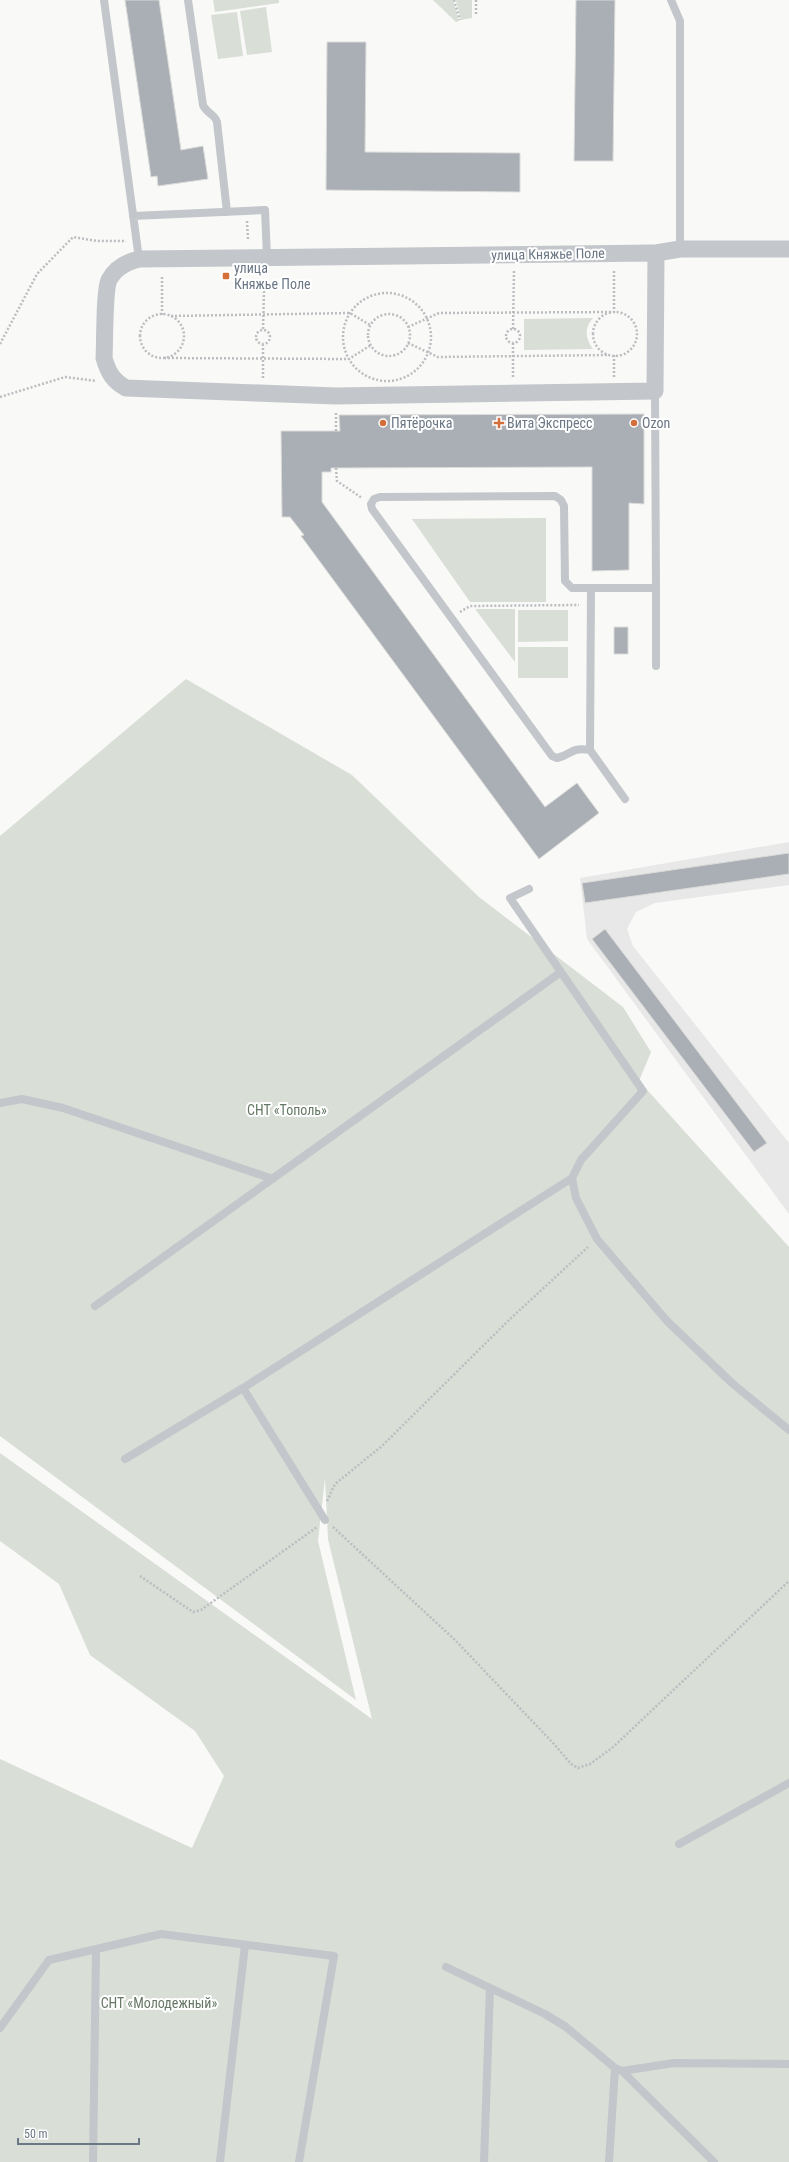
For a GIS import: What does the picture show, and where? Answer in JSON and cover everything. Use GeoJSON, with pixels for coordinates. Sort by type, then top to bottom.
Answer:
{"type":"FeatureCollection","features":[{"type":"Feature","properties":{"kind":"street","name":"улица Княжье Поле"},"geometry":{"type":"LineString","coordinates":[[139,259],[614,254],[656,253],[680,250],[789,249]]}},
{"type":"Feature","properties":{"kind":"street"},"geometry":{"type":"LineString","coordinates":[[139,259],[128,262],[117,270],[109,280],[104,358],[107,369],[115,382],[126,388],[336,396],[656,390],[656,253]]}},
{"type":"Feature","properties":{"kind":"lane"},"geometry":{"type":"LineString","coordinates":[[104,0],[139,259]]}},
{"type":"Feature","properties":{"kind":"lane"},"geometry":{"type":"LineString","coordinates":[[188,0],[203,105],[205,110],[216,119],[217,122],[227,212]]}},
{"type":"Feature","properties":{"kind":"lane"},"geometry":{"type":"LineString","coordinates":[[671,0],[680,21],[680,250]]}},
{"type":"Feature","properties":{"kind":"lane"},"geometry":{"type":"LineString","coordinates":[[133,216],[265,210],[267,257]]}},
{"type":"Feature","properties":{"kind":"lane"},"geometry":{"type":"LineString","coordinates":[[656,390],[656,666]]}},
{"type":"Feature","properties":{"kind":"lane"},"geometry":{"type":"LineString","coordinates":[[590,750],[574,749],[562,757],[556,758],[552,756],[372,509],[371,504],[374,499],[380,497],[555,496],[561,500],[564,506],[565,581],[572,588],[656,588]]}},
{"type":"Feature","properties":{"kind":"lane"},"geometry":{"type":"LineString","coordinates":[[591,588],[590,750],[625,799]]}},
{"type":"Feature","properties":{"kind":"lane"},"geometry":{"type":"LineString","coordinates":[[125,1459],[243,1388],[572,1178],[581,1160],[643,1091],[510,898],[529,889]]}},
{"type":"Feature","properties":{"kind":"lane"},"geometry":{"type":"LineString","coordinates":[[95,1306],[561,972]]}},
{"type":"Feature","properties":{"kind":"lane"},"geometry":{"type":"LineString","coordinates":[[0,1103],[22,1099],[63,1108],[273,1179]]}},
{"type":"Feature","properties":{"kind":"lane"},"geometry":{"type":"LineString","coordinates":[[572,1178],[576,1198],[597,1239],[667,1321],[734,1384],[789,1430]]}},
{"type":"Feature","properties":{"kind":"lane"},"geometry":{"type":"LineString","coordinates":[[243,1388],[325,1520]]}},
{"type":"Feature","properties":{"kind":"lane"},"geometry":{"type":"LineString","coordinates":[[679,1844],[789,1783]]}},
{"type":"Feature","properties":{"kind":"lane"},"geometry":{"type":"LineString","coordinates":[[0,2028],[49,1960],[161,1934],[334,1956],[299,2162]]}},
{"type":"Feature","properties":{"kind":"lane"},"geometry":{"type":"LineString","coordinates":[[220,2162],[245,1945]]}},
{"type":"Feature","properties":{"kind":"lane"},"geometry":{"type":"LineString","coordinates":[[93,2162],[96,1950]]}},
{"type":"Feature","properties":{"kind":"lane"},"geometry":{"type":"LineString","coordinates":[[446,1967],[545,2014],[566,2027],[618,2070],[714,2162]]}},
{"type":"Feature","properties":{"kind":"lane"},"geometry":{"type":"LineString","coordinates":[[484,2162],[490,1988]]}},
{"type":"Feature","properties":{"kind":"lane"},"geometry":{"type":"LineString","coordinates":[[618,2070],[674,2063],[789,2064]]}},
{"type":"Feature","properties":{"kind":"lane"},"geometry":{"type":"LineString","coordinates":[[610,2162],[618,2070]]}},
{"type":"Feature","properties":{"kind":"path"},"geometry":{"type":"LineString","coordinates":[[454,0],[460,20]]}},
{"type":"Feature","properties":{"kind":"path"},"geometry":{"type":"LineString","coordinates":[[476,0],[476,15]]}},
{"type":"Feature","properties":{"kind":"path"},"geometry":{"type":"LineString","coordinates":[[246,211],[248,238]]}},
{"type":"Feature","properties":{"kind":"path"},"geometry":{"type":"LineString","coordinates":[[0,344],[37,274],[73,238],[97,241],[137,241]]}},
{"type":"Feature","properties":{"kind":"path"},"geometry":{"type":"LineString","coordinates":[[614,254],[614,312]]}},
{"type":"Feature","properties":{"kind":"path"},"geometry":{"type":"LineString","coordinates":[[513,329],[514,255]]}},
{"type":"Feature","properties":{"kind":"path"},"geometry":{"type":"LineString","coordinates":[[162,258],[162,314]]}},
{"type":"Feature","properties":{"kind":"path"},"geometry":{"type":"LineString","coordinates":[[261,288],[264,292],[264,330]]}},
{"type":"Feature","properties":{"kind":"path"},"geometry":{"type":"LineString","coordinates":[[386,292],[400,294],[413,300],[423,310],[428,318],[432,338],[429,353],[422,366],[410,376],[396,381],[381,382],[367,377],[355,368],[349,359],[343,341],[344,326],[350,313],[359,302],[372,295],[386,292]]}},
{"type":"Feature","properties":{"kind":"path"},"geometry":{"type":"LineString","coordinates":[[609,355],[597,346],[593,333],[598,320],[603,315],[614,312]]}},
{"type":"Feature","properties":{"kind":"path"},"geometry":{"type":"LineString","coordinates":[[408,326],[439,313],[614,312],[624,313],[630,317],[637,330],[637,337],[630,350],[623,354],[614,355],[438,357],[408,343]]}},
{"type":"Feature","properties":{"kind":"path"},"geometry":{"type":"LineString","coordinates":[[370,325],[350,313],[171,316],[162,314],[150,318],[145,322],[140,336],[141,343],[150,354],[164,358],[349,359],[371,345]]}},
{"type":"Feature","properties":{"kind":"path"},"geometry":{"type":"LineString","coordinates":[[390,314],[402,318],[408,326],[408,343],[398,353],[392,355],[378,353],[371,345],[368,335],[370,325],[377,318],[390,314]]}},
{"type":"Feature","properties":{"kind":"path"},"geometry":{"type":"LineString","coordinates":[[164,358],[177,353],[184,340],[181,326],[171,316]]}},
{"type":"Feature","properties":{"kind":"path"},"geometry":{"type":"LineString","coordinates":[[513,329],[517,330],[520,336],[517,342],[513,343]]}},
{"type":"Feature","properties":{"kind":"path"},"geometry":{"type":"LineString","coordinates":[[513,329],[507,332],[506,336],[507,339],[513,343]]}},
{"type":"Feature","properties":{"kind":"path"},"geometry":{"type":"LineString","coordinates":[[264,330],[270,334],[271,337],[270,341],[264,345]]}},
{"type":"Feature","properties":{"kind":"path"},"geometry":{"type":"LineString","coordinates":[[264,330],[260,331],[256,337],[257,341],[264,345]]}},
{"type":"Feature","properties":{"kind":"path"},"geometry":{"type":"LineString","coordinates":[[513,343],[513,393]]}},
{"type":"Feature","properties":{"kind":"path"},"geometry":{"type":"LineString","coordinates":[[263,393],[264,345]]}},
{"type":"Feature","properties":{"kind":"path"},"geometry":{"type":"LineString","coordinates":[[614,355],[614,391]]}},
{"type":"Feature","properties":{"kind":"path"},"geometry":{"type":"LineString","coordinates":[[0,397],[65,376],[100,381]]}},
{"type":"Feature","properties":{"kind":"path"},"geometry":{"type":"LineString","coordinates":[[336,468],[337,481],[371,504]]}},
{"type":"Feature","properties":{"kind":"path"},"geometry":{"type":"LineString","coordinates":[[451,617],[470,606],[591,605]]}},
{"type":"Feature","properties":{"kind":"path"},"geometry":{"type":"LineString","coordinates":[[325,1520],[326,1503],[336,1484],[382,1446],[509,1320],[597,1239]]}},
{"type":"Feature","properties":{"kind":"path"},"geometry":{"type":"LineString","coordinates":[[140,1576],[181,1606],[193,1612],[201,1610],[325,1520]]}},
{"type":"Feature","properties":{"kind":"path"},"geometry":{"type":"LineString","coordinates":[[325,1520],[455,1640],[554,1744],[571,1764],[578,1768],[590,1764],[612,1748],[789,1581]]}},
{"type":"Feature","properties":{"kind":"shaded area"},"geometry":{"type":"Polygon","coordinates":[[[789,842],[789,885],[655,903],[636,912],[627,929],[633,946],[789,1143],[789,1214],[587,939],[580,878],[789,842]]]}},
{"type":"Feature","properties":{"kind":"green space"},"geometry":{"type":"Polygon","coordinates":[[[213,0],[279,0],[279,3],[215,12],[213,0]]]}},
{"type":"Feature","properties":{"kind":"green space"},"geometry":{"type":"Polygon","coordinates":[[[433,0],[453,0],[459,21],[456,22],[433,0]]]}},
{"type":"Feature","properties":{"kind":"green space"},"geometry":{"type":"Polygon","coordinates":[[[456,0],[472,0],[472,18],[461,20],[456,0]]]}},
{"type":"Feature","properties":{"kind":"green space"},"geometry":{"type":"Polygon","coordinates":[[[266,7],[272,52],[247,55],[240,11],[266,7]]]}},
{"type":"Feature","properties":{"kind":"green space"},"geometry":{"type":"Polygon","coordinates":[[[237,12],[243,56],[218,59],[211,15],[237,12]]]}},
{"type":"Feature","properties":{"kind":"green space"},"geometry":{"type":"Polygon","coordinates":[[[593,318],[587,329],[587,337],[593,349],[524,350],[524,319],[593,318]]]}},
{"type":"Feature","properties":{"kind":"green space"},"geometry":{"type":"Polygon","coordinates":[[[546,518],[546,602],[470,602],[412,519],[546,518]]]}},
{"type":"Feature","properties":{"kind":"green space"},"geometry":{"type":"Polygon","coordinates":[[[475,609],[515,609],[515,662],[475,609]]]}},
{"type":"Feature","properties":{"kind":"green space"},"geometry":{"type":"Polygon","coordinates":[[[518,610],[568,610],[568,641],[518,642],[518,610]]]}},
{"type":"Feature","properties":{"kind":"green space"},"geometry":{"type":"Polygon","coordinates":[[[518,647],[568,647],[568,678],[518,678],[518,647]]]}},
{"type":"Feature","properties":{"kind":"green space"},"geometry":{"type":"Polygon","coordinates":[[[186,679],[352,775],[479,897],[623,1007],[651,1052],[639,1081],[789,1247],[789,2162],[0,2162],[0,1759],[192,1848],[224,1776],[195,1731],[90,1655],[59,1584],[0,1541],[0,1453],[372,1719],[328,1539],[325,1478],[318,1541],[356,1700],[0,1436],[0,836],[186,679]]]}},
{"type":"Feature","properties":{"kind":"building"},"geometry":{"type":"Polygon","coordinates":[[[125,0],[159,0],[181,150],[203,146],[208,179],[158,186],[157,176],[151,177],[125,0]]]}},
{"type":"Feature","properties":{"kind":"building"},"geometry":{"type":"Polygon","coordinates":[[[576,0],[615,0],[613,161],[574,161],[576,0]]]}},
{"type":"Feature","properties":{"kind":"building"},"geometry":{"type":"Polygon","coordinates":[[[327,42],[366,42],[365,152],[520,153],[520,192],[326,190],[327,42]]]}},
{"type":"Feature","properties":{"kind":"building"},"geometry":{"type":"Polygon","coordinates":[[[644,414],[644,504],[629,503],[629,570],[592,571],[592,467],[331,468],[331,472],[322,472],[322,502],[545,807],[577,783],[599,813],[539,859],[301,536],[304,535],[290,517],[282,517],[281,431],[340,431],[339,415],[644,414]]]}},
{"type":"Feature","properties":{"kind":"building"},"geometry":{"type":"Polygon","coordinates":[[[614,627],[628,627],[628,654],[614,654],[614,627]]]}},
{"type":"Feature","properties":{"kind":"building"},"geometry":{"type":"Polygon","coordinates":[[[789,853],[789,874],[585,903],[582,883],[789,853]]]}},
{"type":"Feature","properties":{"kind":"building"},"geometry":{"type":"Polygon","coordinates":[[[605,929],[767,1143],[754,1152],[592,939],[605,929]]]}},
{"type":"Feature","properties":{"kind":"place","name":"улица Княжье Поле"},"geometry":{"type":"Point","coordinates":[226,276]}},
{"type":"Feature","properties":{"kind":"place","name":"Пятёрочка"},"geometry":{"type":"Point","coordinates":[383,423]}},
{"type":"Feature","properties":{"kind":"place","name":"Вита Экспресс"},"geometry":{"type":"Point","coordinates":[499,423]}},
{"type":"Feature","properties":{"kind":"place","name":"Ozon"},"geometry":{"type":"Point","coordinates":[634,423]}},
{"type":"Feature","properties":{"kind":"park label","name":"СНТ «Тополь»"},"geometry":{"type":"Point","coordinates":[287,1110]}},
{"type":"Feature","properties":{"kind":"park label","name":"СНТ «Молодежный»"},"geometry":{"type":"Point","coordinates":[159,2003]}}]}
